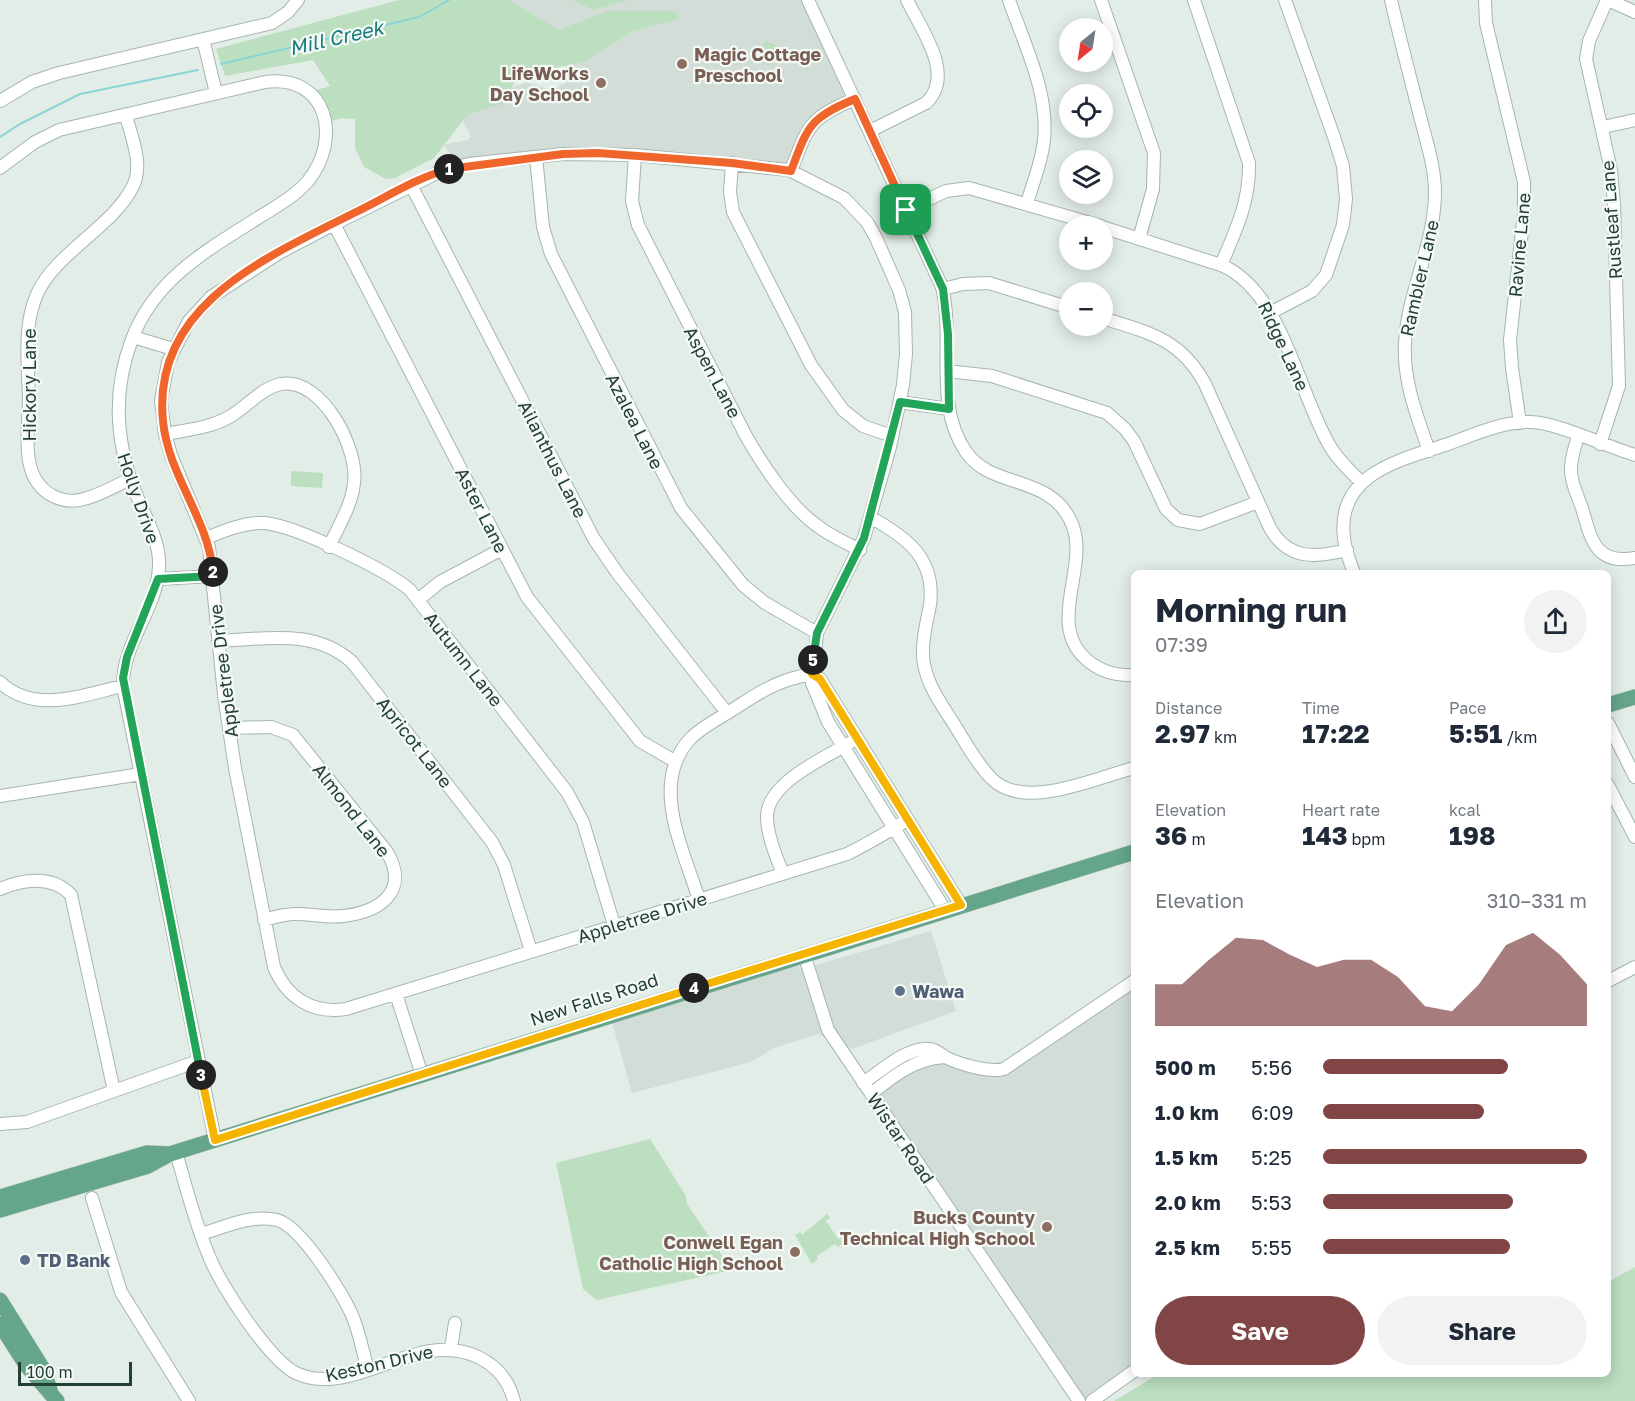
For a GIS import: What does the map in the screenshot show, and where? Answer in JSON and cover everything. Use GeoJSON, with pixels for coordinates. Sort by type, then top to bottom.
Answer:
{"type":"FeatureCollection","features":[{"type":"Feature","properties":{"kind":"main road"},"geometry":{"type":"LineString","coordinates":[[1611,704],[1635,697]]}},
{"type":"Feature","properties":{"kind":"main road","name":"New Falls Road"},"geometry":{"type":"LineString","coordinates":[[0,1210],[148,1166],[173,1153],[1131,853]]}},
{"type":"Feature","properties":{"kind":"main road","name":"New Falls Road"},"geometry":{"type":"LineString","coordinates":[[0,1197],[147,1153],[173,1153]]}},
{"type":"Feature","properties":{"kind":"main road"},"geometry":{"type":"LineString","coordinates":[[0,1300],[43,1369],[53,1396]]}},
{"type":"Feature","properties":{"kind":"main road"},"geometry":{"type":"LineString","coordinates":[[0,1324],[26,1365],[53,1396]]}},
{"type":"Feature","properties":{"kind":"street"},"geometry":{"type":"LineString","coordinates":[[0,101],[32,82],[59,73],[272,23],[288,12],[298,0]]}},
{"type":"Feature","properties":{"kind":"street"},"geometry":{"type":"LineString","coordinates":[[808,0],[943,289],[948,334],[949,409],[958,439],[971,459],[993,472],[1042,489],[1064,510],[1075,535],[1075,561],[1068,618],[1071,636],[1078,650],[1093,665],[1116,674],[1131,675]]}},
{"type":"Feature","properties":{"kind":"street"},"geometry":{"type":"LineString","coordinates":[[870,131],[926,103],[932,97],[938,83],[936,60],[907,0]]}},
{"type":"Feature","properties":{"kind":"street"},"geometry":{"type":"LineString","coordinates":[[1009,0],[1040,88],[1045,124],[1042,153],[1027,203]]}},
{"type":"Feature","properties":{"kind":"street"},"geometry":{"type":"LineString","coordinates":[[1101,0],[1154,153],[1154,189],[1139,239]]}},
{"type":"Feature","properties":{"kind":"street"},"geometry":{"type":"LineString","coordinates":[[1194,0],[1249,163],[1250,181],[1245,209],[1221,265]]}},
{"type":"Feature","properties":{"kind":"street"},"geometry":{"type":"LineString","coordinates":[[1270,313],[1300,299],[1319,285],[1330,267],[1346,207],[1345,177],[1340,156],[1285,0]]}},
{"type":"Feature","properties":{"kind":"street","name":"Rambler Lane"},"geometry":{"type":"LineString","coordinates":[[1390,0],[1424,132],[1435,188],[1431,234],[1411,305],[1404,345],[1406,376],[1429,451]]}},
{"type":"Feature","properties":{"kind":"street","name":"Ravine Lane"},"geometry":{"type":"LineString","coordinates":[[1485,0],[1486,22],[1518,147],[1524,182],[1524,213],[1510,340],[1520,423]]}},
{"type":"Feature","properties":{"kind":"street"},"geometry":{"type":"LineString","coordinates":[[1607,0],[1635,12]]}},
{"type":"Feature","properties":{"kind":"street","name":"Rustleaf Lane"},"geometry":{"type":"LineString","coordinates":[[1600,444],[1616,401],[1619,373],[1614,204],[1602,127],[1586,52],[1607,0]]}},
{"type":"Feature","properties":{"kind":"street"},"geometry":{"type":"LineString","coordinates":[[203,39],[216,93]]}},
{"type":"Feature","properties":{"kind":"street","name":"Holly Drive"},"geometry":{"type":"LineString","coordinates":[[0,168],[35,142],[59,130],[280,80],[304,88],[316,100],[324,121],[325,137],[320,160],[308,180],[293,194],[179,271],[155,297],[133,337],[121,374],[117,415],[122,453],[158,550],[158,579],[127,657],[123,686],[215,1140]]}},
{"type":"Feature","properties":{"kind":"street"},"geometry":{"type":"LineString","coordinates":[[791,171],[804,136],[816,119],[855,99]]}},
{"type":"Feature","properties":{"kind":"street","name":"Hickory Lane"},"geometry":{"type":"LineString","coordinates":[[126,116],[137,164],[133,186],[115,209],[46,279],[32,307],[28,332],[28,431],[32,475],[42,489],[60,499],[84,500],[130,479]]}},
{"type":"Feature","properties":{"kind":"street"},"geometry":{"type":"LineString","coordinates":[[1602,127],[1635,120]]}},
{"type":"Feature","properties":{"kind":"street","name":"Appletree Drive"},"geometry":{"type":"LineString","coordinates":[[907,820],[895,828],[867,845],[847,854],[338,1010],[318,1008],[296,999],[283,986],[274,967],[264,920],[229,728],[218,641],[213,576],[206,538],[171,455],[165,434],[163,384],[173,349],[189,321],[211,297],[271,258],[411,185],[454,167],[536,157],[598,153],[635,155],[732,163],[791,171],[844,198],[867,222],[899,291],[905,312],[906,354],[900,402],[870,517],[860,550],[817,633],[812,674],[816,699],[843,747],[895,828],[945,910]]}},
{"type":"Feature","properties":{"kind":"street","name":"Aspen Lane"},"geometry":{"type":"LineString","coordinates":[[635,155],[632,201],[638,225],[751,444],[794,504],[810,521],[860,550]]}},
{"type":"Feature","properties":{"kind":"street","name":"Azalea Lane"},"geometry":{"type":"LineString","coordinates":[[536,157],[543,227],[551,254],[675,498],[743,585],[765,603],[817,633]]}},
{"type":"Feature","properties":{"kind":"street"},"geometry":{"type":"LineString","coordinates":[[732,163],[730,192],[733,212],[812,364],[849,417],[863,426],[892,436]]}},
{"type":"Feature","properties":{"kind":"street","name":"Ailanthus Lane"},"geometry":{"type":"LineString","coordinates":[[411,185],[594,539],[618,574],[727,713]]}},
{"type":"Feature","properties":{"kind":"street","name":"Ridge Lane"},"geometry":{"type":"LineString","coordinates":[[906,210],[931,197],[956,189],[983,191],[1068,216]]}},
{"type":"Feature","properties":{"kind":"street","name":"Aster Lane"},"geometry":{"type":"LineString","coordinates":[[334,224],[518,582],[541,616],[631,731],[648,748],[676,762]]}},
{"type":"Feature","properties":{"kind":"street","name":"Ridge Lane"},"geometry":{"type":"LineString","coordinates":[[1113,231],[1221,265],[1236,272],[1255,288],[1270,313],[1328,442],[1341,463],[1362,483]]}},
{"type":"Feature","properties":{"kind":"street"},"geometry":{"type":"LineString","coordinates":[[943,289],[963,284],[989,283],[1059,305]]}},
{"type":"Feature","properties":{"kind":"street"},"geometry":{"type":"LineString","coordinates":[[1113,322],[1158,336],[1192,362],[1205,384],[1275,537],[1288,550],[1315,557],[1347,550]]}},
{"type":"Feature","properties":{"kind":"street"},"geometry":{"type":"LineString","coordinates":[[133,337],[173,349]]}},
{"type":"Feature","properties":{"kind":"street"},"geometry":{"type":"LineString","coordinates":[[947,370],[993,376],[1107,413],[1125,429],[1134,441],[1166,509],[1178,520],[1200,524],[1258,501]]}},
{"type":"Feature","properties":{"kind":"street"},"geometry":{"type":"LineString","coordinates":[[165,434],[219,422],[264,391],[281,384],[302,386],[317,394],[327,405],[347,445],[354,472],[352,493],[329,547]]}},
{"type":"Feature","properties":{"kind":"street"},"geometry":{"type":"LineString","coordinates":[[900,402],[949,409]]}},
{"type":"Feature","properties":{"kind":"street"},"geometry":{"type":"LineString","coordinates":[[1353,570],[1347,550],[1344,519],[1352,497],[1373,472],[1395,462],[1520,423],[1540,423],[1635,455]]}},
{"type":"Feature","properties":{"kind":"street"},"geometry":{"type":"LineString","coordinates":[[1578,436],[1571,472],[1589,535],[1598,549],[1607,556],[1625,560],[1635,558]]}},
{"type":"Feature","properties":{"kind":"street"},"geometry":{"type":"LineString","coordinates":[[870,517],[901,534],[919,553],[930,591],[923,654],[926,674],[935,694],[991,778],[1009,790],[1033,794],[1131,769]]}},
{"type":"Feature","properties":{"kind":"street","name":"Autumn Lane"},"geometry":{"type":"LineString","coordinates":[[206,538],[240,526],[263,523],[289,530],[387,572],[418,600],[567,792],[583,822],[614,925]]}},
{"type":"Feature","properties":{"kind":"street"},"geometry":{"type":"LineString","coordinates":[[418,600],[440,582],[502,549]]}},
{"type":"Feature","properties":{"kind":"street"},"geometry":{"type":"LineString","coordinates":[[158,579],[213,576]]}},
{"type":"Feature","properties":{"kind":"street","name":"Apricot Lane"},"geometry":{"type":"LineString","coordinates":[[218,641],[303,638],[325,644],[352,662],[492,842],[504,865],[531,951]]}},
{"type":"Feature","properties":{"kind":"street"},"geometry":{"type":"LineString","coordinates":[[699,900],[670,803],[671,780],[676,762],[693,736],[727,713],[780,681],[812,674],[820,679],[961,905]]}},
{"type":"Feature","properties":{"kind":"street"},"geometry":{"type":"LineString","coordinates":[[0,682],[25,699],[44,701],[123,686]]}},
{"type":"Feature","properties":{"kind":"street","name":"Almond Lane"},"geometry":{"type":"LineString","coordinates":[[229,728],[271,727],[293,735],[387,852],[394,867],[395,882],[389,896],[367,910],[342,916],[295,914],[264,920]]}},
{"type":"Feature","properties":{"kind":"street"},"geometry":{"type":"LineString","coordinates":[[1611,729],[1635,777]]}},
{"type":"Feature","properties":{"kind":"street"},"geometry":{"type":"LineString","coordinates":[[783,874],[768,825],[767,815],[771,797],[784,782],[857,738]]}},
{"type":"Feature","properties":{"kind":"street"},"geometry":{"type":"LineString","coordinates":[[0,796],[141,774]]}},
{"type":"Feature","properties":{"kind":"street"},"geometry":{"type":"LineString","coordinates":[[1611,791],[1635,837]]}},
{"type":"Feature","properties":{"kind":"street"},"geometry":{"type":"LineString","coordinates":[[0,889],[40,880],[54,883],[71,895],[114,1091]]}},
{"type":"Feature","properties":{"kind":"street","name":"Wistar Road"},"geometry":{"type":"LineString","coordinates":[[804,954],[828,1030],[1078,1401]]}},
{"type":"Feature","properties":{"kind":"street"},"geometry":{"type":"LineString","coordinates":[[1611,979],[1635,967]]}},
{"type":"Feature","properties":{"kind":"street"},"geometry":{"type":"LineString","coordinates":[[863,1083],[914,1051],[931,1049],[945,1057],[998,1070],[1019,1059],[1131,983]]}},
{"type":"Feature","properties":{"kind":"street"},"geometry":{"type":"LineString","coordinates":[[396,993],[422,1075]]}},
{"type":"Feature","properties":{"kind":"street"},"geometry":{"type":"LineString","coordinates":[[871,1094],[911,1066],[924,1060],[945,1057]]}},
{"type":"Feature","properties":{"kind":"street"},"geometry":{"type":"LineString","coordinates":[[0,1124],[27,1122],[198,1061]]}},
{"type":"Feature","properties":{"kind":"street","name":"Keston Drive"},"geometry":{"type":"LineString","coordinates":[[173,1153],[216,1270],[260,1338],[282,1365],[300,1375],[321,1379],[451,1348],[470,1353],[492,1365],[505,1379],[514,1401]]}},
{"type":"Feature","properties":{"kind":"street"},"geometry":{"type":"LineString","coordinates":[[92,1198],[121,1292],[189,1401]]}},
{"type":"Feature","properties":{"kind":"street"},"geometry":{"type":"LineString","coordinates":[[201,1234],[238,1222],[264,1218],[282,1221],[297,1231],[347,1305],[368,1369]]}},
{"type":"Feature","properties":{"kind":"street"},"geometry":{"type":"LineString","coordinates":[[451,1348],[455,1323]]}},
{"type":"Feature","properties":{"kind":"street"},"geometry":{"type":"LineString","coordinates":[[1092,1401],[1131,1373]]}},
{"type":"Feature","properties":{"kind":"shaded area"},"geometry":{"type":"Polygon","coordinates":[[[496,0],[801,0],[844,94],[842,98],[814,116],[805,125],[787,164],[600,149],[456,162],[444,145],[471,137],[463,121],[468,114],[504,91],[527,82],[551,90],[565,83],[570,71],[496,0]]]}},
{"type":"Feature","properties":{"kind":"shaded area"},"geometry":{"type":"Polygon","coordinates":[[[931,931],[956,1011],[852,1049],[818,1034],[774,1048],[751,1062],[632,1093],[612,1022],[797,966],[803,969],[931,931]]]}},
{"type":"Feature","properties":{"kind":"shaded area","name":"Bucks County Technical High School"},"geometry":{"type":"Polygon","coordinates":[[[1131,983],[1131,1373],[1092,1401],[1078,1401],[863,1083],[913,1051],[998,1070],[1131,983]]]}},
{"type":"Feature","properties":{"kind":"green space"},"geometry":{"type":"Polygon","coordinates":[[[399,0],[508,0],[559,30],[608,11],[675,11],[679,19],[633,31],[587,60],[517,78],[502,104],[468,114],[434,158],[395,178],[386,179],[364,167],[355,148],[355,119],[342,118],[332,121],[313,91],[330,86],[313,60],[225,76],[216,49],[399,0]]]}},
{"type":"Feature","properties":{"kind":"green space"},"geometry":{"type":"Polygon","coordinates":[[[572,0],[628,0],[594,10],[572,0]]]}},
{"type":"Feature","properties":{"kind":"green space"},"geometry":{"type":"Polygon","coordinates":[[[765,41],[778,46],[770,66],[758,61],[765,41]]]}},
{"type":"Feature","properties":{"kind":"green space"},"geometry":{"type":"Polygon","coordinates":[[[291,471],[323,473],[322,488],[291,486],[291,471]]]}},
{"type":"Feature","properties":{"kind":"green space"},"geometry":{"type":"Polygon","coordinates":[[[650,1139],[686,1196],[687,1204],[732,1270],[597,1300],[583,1289],[556,1163],[650,1139]]]}},
{"type":"Feature","properties":{"kind":"green space"},"geometry":{"type":"Polygon","coordinates":[[[827,1214],[830,1218],[826,1221],[838,1239],[843,1237],[846,1241],[838,1247],[835,1244],[817,1256],[818,1259],[812,1264],[795,1235],[800,1232],[802,1235],[827,1214]]]}},
{"type":"Feature","properties":{"kind":"green space"},"geometry":{"type":"Polygon","coordinates":[[[1635,1267],[1635,1401],[1114,1401],[1154,1377],[1611,1377],[1611,1280],[1635,1267]]]}},
{"type":"Feature","properties":{"kind":"waterway","name":"Mill Creek"},"geometry":{"type":"LineString","coordinates":[[221,64],[419,17],[449,0]]}},
{"type":"Feature","properties":{"kind":"waterway","name":"Mill Creek"},"geometry":{"type":"LineString","coordinates":[[0,137],[20,124],[80,94],[198,70]]}},
{"type":"Feature","properties":{"kind":"place","name":"Magic Cottage Preschool"},"geometry":{"type":"Point","coordinates":[682,64]}},
{"type":"Feature","properties":{"kind":"place","name":"LifeWorks Day School"},"geometry":{"type":"Point","coordinates":[601,83]}},
{"type":"Feature","properties":{"kind":"place","name":"Wawa"},"geometry":{"type":"Point","coordinates":[900,991]}},
{"type":"Feature","properties":{"kind":"place","name":"Bucks County Technical High School"},"geometry":{"type":"Point","coordinates":[1047,1227]}},
{"type":"Feature","properties":{"kind":"place","name":"Conwell Egan Catholic High School"},"geometry":{"type":"Point","coordinates":[795,1252]}},
{"type":"Feature","properties":{"kind":"place","name":"TD Bank"},"geometry":{"type":"Point","coordinates":[25,1260]}},
{"type":"Feature","properties":{"kind":"route"},"geometry":{"type":"LineString","coordinates":[[855,99],[906,210],[943,289],[948,334],[949,409],[900,402],[890,447],[860,550],[815,639],[812,674],[820,679],[961,905],[215,1140],[179,970],[132,721],[123,686],[127,657],[158,579],[213,576],[206,538],[171,455],[163,423],[161,401],[168,362],[189,321],[211,297],[255,267],[427,176],[441,171],[470,164],[563,154],[598,153],[771,166],[791,171],[804,136],[816,119],[855,99]]}}]}
